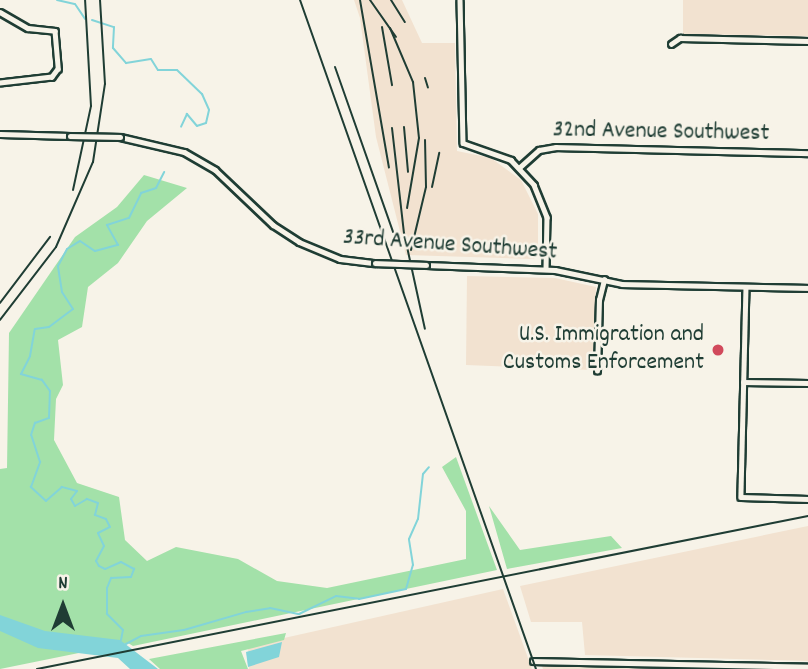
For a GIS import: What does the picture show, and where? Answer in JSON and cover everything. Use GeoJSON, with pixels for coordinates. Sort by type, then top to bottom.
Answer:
{"type":"FeatureCollection","features":[{"type":"Feature","properties":{"kind":"street"},"geometry":{"type":"LineString","coordinates":[[460,0],[463,143],[500,154],[520,167],[534,185],[546,214],[545,269]]}},
{"type":"Feature","properties":{"kind":"street"},"geometry":{"type":"LineString","coordinates":[[0,12],[28,28],[55,32],[58,69],[52,77],[0,83]]}},
{"type":"Feature","properties":{"kind":"street"},"geometry":{"type":"LineString","coordinates":[[671,44],[680,38],[808,41]]}},
{"type":"Feature","properties":{"kind":"street","name":"33rd Avenue Southwest"},"geometry":{"type":"LineString","coordinates":[[0,134],[120,137],[184,152],[215,170],[292,238],[340,259],[375,263],[545,269],[604,280],[808,288]]}},
{"type":"Feature","properties":{"kind":"street","name":"32nd Avenue Southwest"},"geometry":{"type":"LineString","coordinates":[[520,167],[539,150],[556,147],[808,153]]}},
{"type":"Feature","properties":{"kind":"street"},"geometry":{"type":"LineString","coordinates":[[597,371],[598,300],[604,280]]}},
{"type":"Feature","properties":{"kind":"street"},"geometry":{"type":"LineString","coordinates":[[746,287],[741,497],[808,499]]}},
{"type":"Feature","properties":{"kind":"street"},"geometry":{"type":"LineString","coordinates":[[743,382],[808,383]]}},
{"type":"Feature","properties":{"kind":"street"},"geometry":{"type":"LineString","coordinates":[[533,661],[808,667]]}},
{"type":"Feature","properties":{"kind":"shaded area"},"geometry":{"type":"Polygon","coordinates":[[[354,0],[402,0],[422,43],[455,43],[457,151],[491,158],[521,180],[538,214],[538,253],[534,259],[406,255],[376,137],[360,18],[354,0]]]}},
{"type":"Feature","properties":{"kind":"shaded area"},"geometry":{"type":"Polygon","coordinates":[[[683,0],[808,0],[808,36],[683,34],[683,0]]]}},
{"type":"Feature","properties":{"kind":"shaded area"},"geometry":{"type":"Polygon","coordinates":[[[467,276],[555,278],[596,287],[592,370],[466,365],[467,276]]]}},
{"type":"Feature","properties":{"kind":"shaded area"},"geometry":{"type":"Polygon","coordinates":[[[808,526],[808,661],[585,655],[582,622],[531,622],[520,586],[808,526]]]}},
{"type":"Feature","properties":{"kind":"shaded area"},"geometry":{"type":"Polygon","coordinates":[[[503,589],[532,669],[249,669],[248,646],[503,589]]]}},
{"type":"Feature","properties":{"kind":"shaded area"},"geometry":{"type":"Polygon","coordinates":[[[541,664],[639,666],[743,669],[543,669],[541,664]]]}},
{"type":"Feature","properties":{"kind":"green space"},"geometry":{"type":"Polygon","coordinates":[[[144,175],[187,188],[147,221],[118,263],[88,287],[82,327],[58,340],[63,385],[56,399],[54,440],[77,483],[119,497],[125,540],[147,561],[176,547],[238,559],[277,581],[327,588],[466,559],[466,511],[442,467],[456,457],[497,570],[133,646],[128,643],[0,669],[0,469],[7,468],[9,333],[75,237],[117,207],[144,175]]]}},
{"type":"Feature","properties":{"kind":"green space"},"geometry":{"type":"Polygon","coordinates":[[[489,506],[520,550],[611,536],[622,548],[507,569],[489,506]]]}},
{"type":"Feature","properties":{"kind":"green space"},"geometry":{"type":"Polygon","coordinates":[[[286,633],[284,640],[241,651],[248,669],[160,669],[149,659],[286,633]]]}},
{"type":"Feature","properties":{"kind":"water"},"geometry":{"type":"Polygon","coordinates":[[[0,615],[45,631],[120,640],[158,669],[130,669],[118,658],[38,648],[0,631],[0,615]]]}},
{"type":"Feature","properties":{"kind":"water"},"geometry":{"type":"Polygon","coordinates":[[[282,642],[279,657],[248,667],[246,652],[282,642]]]}},
{"type":"Feature","properties":{"kind":"waterway"},"geometry":{"type":"LineString","coordinates":[[57,0],[75,4],[85,19]]}},
{"type":"Feature","properties":{"kind":"waterway"},"geometry":{"type":"LineString","coordinates":[[92,20],[114,27],[113,48],[126,63],[151,59],[158,70],[177,70],[202,94],[209,110],[206,123],[197,126],[187,114],[181,127]]}},
{"type":"Feature","properties":{"kind":"waterway"},"geometry":{"type":"LineString","coordinates":[[121,640],[123,630],[107,614],[107,588],[111,578],[131,577],[134,569],[121,562],[105,569],[96,561],[104,546],[98,533],[110,527],[106,519],[95,515],[98,503],[87,499],[75,506],[71,499],[77,491],[62,487],[46,501],[31,487],[40,462],[31,435],[35,423],[49,418],[50,391],[42,380],[21,374],[30,356],[35,329],[49,327],[73,309],[62,292],[58,266],[67,249],[80,241],[95,251],[118,245],[107,225],[129,218],[141,193],[156,188],[164,172]]}},
{"type":"Feature","properties":{"kind":"waterway"},"geometry":{"type":"LineString","coordinates":[[124,645],[141,636],[184,630],[246,612],[270,608],[299,614],[336,596],[359,599],[406,589],[413,565],[409,539],[418,519],[423,474],[429,467]]}},
{"type":"Feature","properties":{"kind":"railway"},"geometry":{"type":"LineString","coordinates":[[73,190],[91,106],[85,0]]}},
{"type":"Feature","properties":{"kind":"railway"},"geometry":{"type":"LineString","coordinates":[[0,320],[56,247],[93,162],[105,84],[100,0]]}},
{"type":"Feature","properties":{"kind":"railway"},"geometry":{"type":"LineString","coordinates":[[300,0],[536,669]]}},
{"type":"Feature","properties":{"kind":"railway"},"geometry":{"type":"LineString","coordinates":[[360,0],[389,168]]}},
{"type":"Feature","properties":{"kind":"railway"},"geometry":{"type":"LineString","coordinates":[[370,0],[396,37]]}},
{"type":"Feature","properties":{"kind":"railway"},"geometry":{"type":"LineString","coordinates":[[391,0],[405,22]]}},
{"type":"Feature","properties":{"kind":"railway"},"geometry":{"type":"LineString","coordinates":[[382,27],[392,85]]}},
{"type":"Feature","properties":{"kind":"railway"},"geometry":{"type":"LineString","coordinates":[[390,28],[413,82],[419,138],[407,208]]}},
{"type":"Feature","properties":{"kind":"railway"},"geometry":{"type":"LineString","coordinates":[[335,67],[393,232]]}},
{"type":"Feature","properties":{"kind":"railway"},"geometry":{"type":"LineString","coordinates":[[425,78],[428,88]]}},
{"type":"Feature","properties":{"kind":"railway"},"geometry":{"type":"LineString","coordinates":[[404,127],[408,172]]}},
{"type":"Feature","properties":{"kind":"railway"},"geometry":{"type":"LineString","coordinates":[[392,128],[404,233],[425,329]]}},
{"type":"Feature","properties":{"kind":"railway"},"geometry":{"type":"LineString","coordinates":[[411,250],[426,187],[425,140]]}},
{"type":"Feature","properties":{"kind":"railway"},"geometry":{"type":"LineString","coordinates":[[432,187],[439,153]]}},
{"type":"Feature","properties":{"kind":"railway"},"geometry":{"type":"LineString","coordinates":[[0,303],[50,237]]}},
{"type":"Feature","properties":{"kind":"railway"},"geometry":{"type":"LineString","coordinates":[[37,669],[808,516]]}},
{"type":"Feature","properties":{"kind":"place","name":"U.S. Immigration and Customs Enforcement"},"geometry":{"type":"Point","coordinates":[718,350]}}]}
